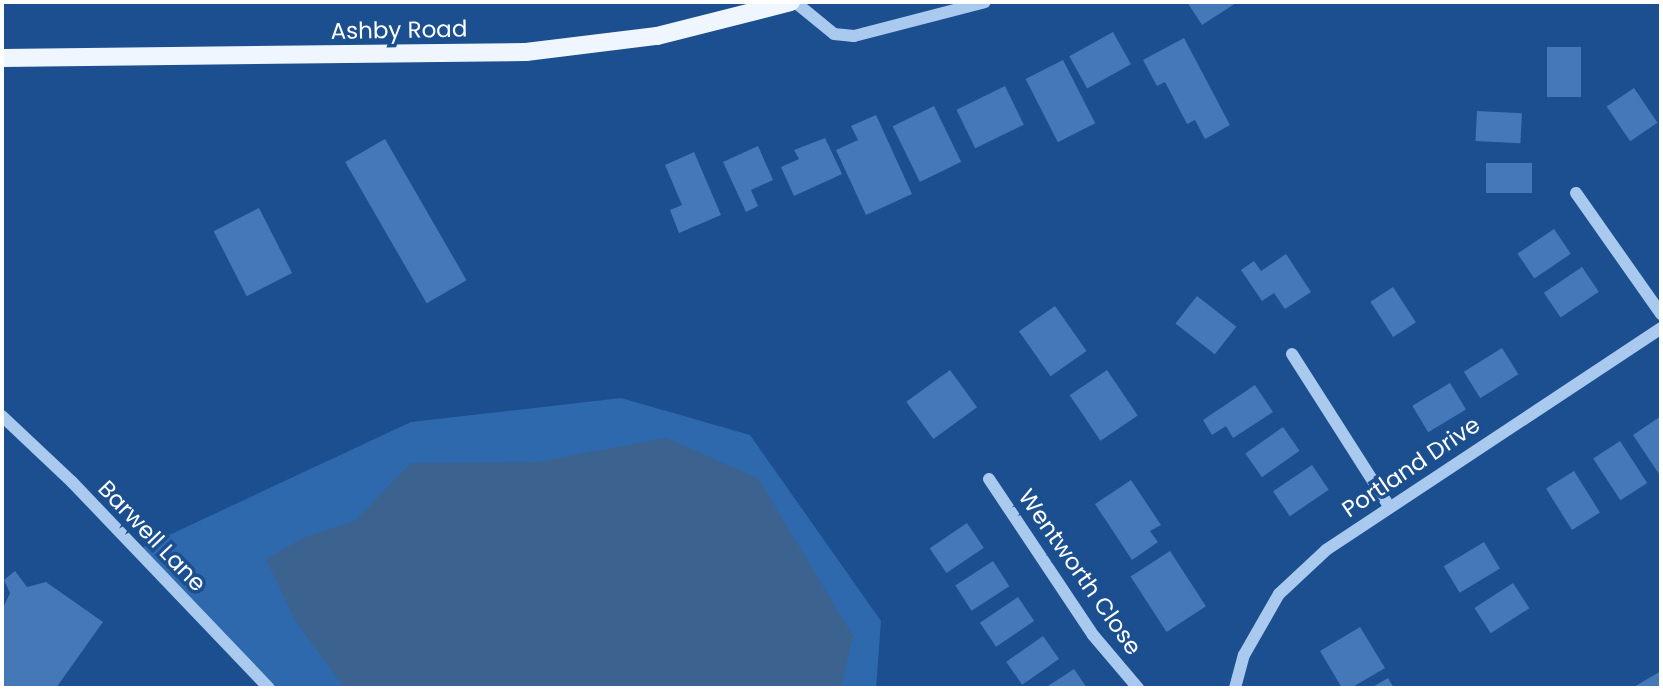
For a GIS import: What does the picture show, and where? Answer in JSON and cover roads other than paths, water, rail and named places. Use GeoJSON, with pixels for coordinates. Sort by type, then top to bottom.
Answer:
{"type":"FeatureCollection","features":[{"type":"Feature","properties":{"kind":"main road","name":"Ashby Road"},"geometry":{"type":"LineString","coordinates":[[2,58],[526,52],[657,36],[793,2]]}},
{"type":"Feature","properties":{"kind":"street"},"geometry":{"type":"LineString","coordinates":[[793,2],[834,34],[854,36],[985,2]]}},
{"type":"Feature","properties":{"kind":"street"},"geometry":{"type":"LineString","coordinates":[[1576,193],[1661,314]]}},
{"type":"Feature","properties":{"kind":"street","name":"Portland Drive"},"geometry":{"type":"LineString","coordinates":[[1235,688],[1244,655],[1279,594],[1326,550],[1661,328]]}},
{"type":"Feature","properties":{"kind":"street"},"geometry":{"type":"LineString","coordinates":[[1292,354],[1389,506]]}},
{"type":"Feature","properties":{"kind":"street","name":"Barwell Lane"},"geometry":{"type":"LineString","coordinates":[[2,416],[72,482],[269,688]]}},
{"type":"Feature","properties":{"kind":"street","name":"Wentworth Close"},"geometry":{"type":"LineString","coordinates":[[989,479],[1093,635],[1138,688]]}}]}
